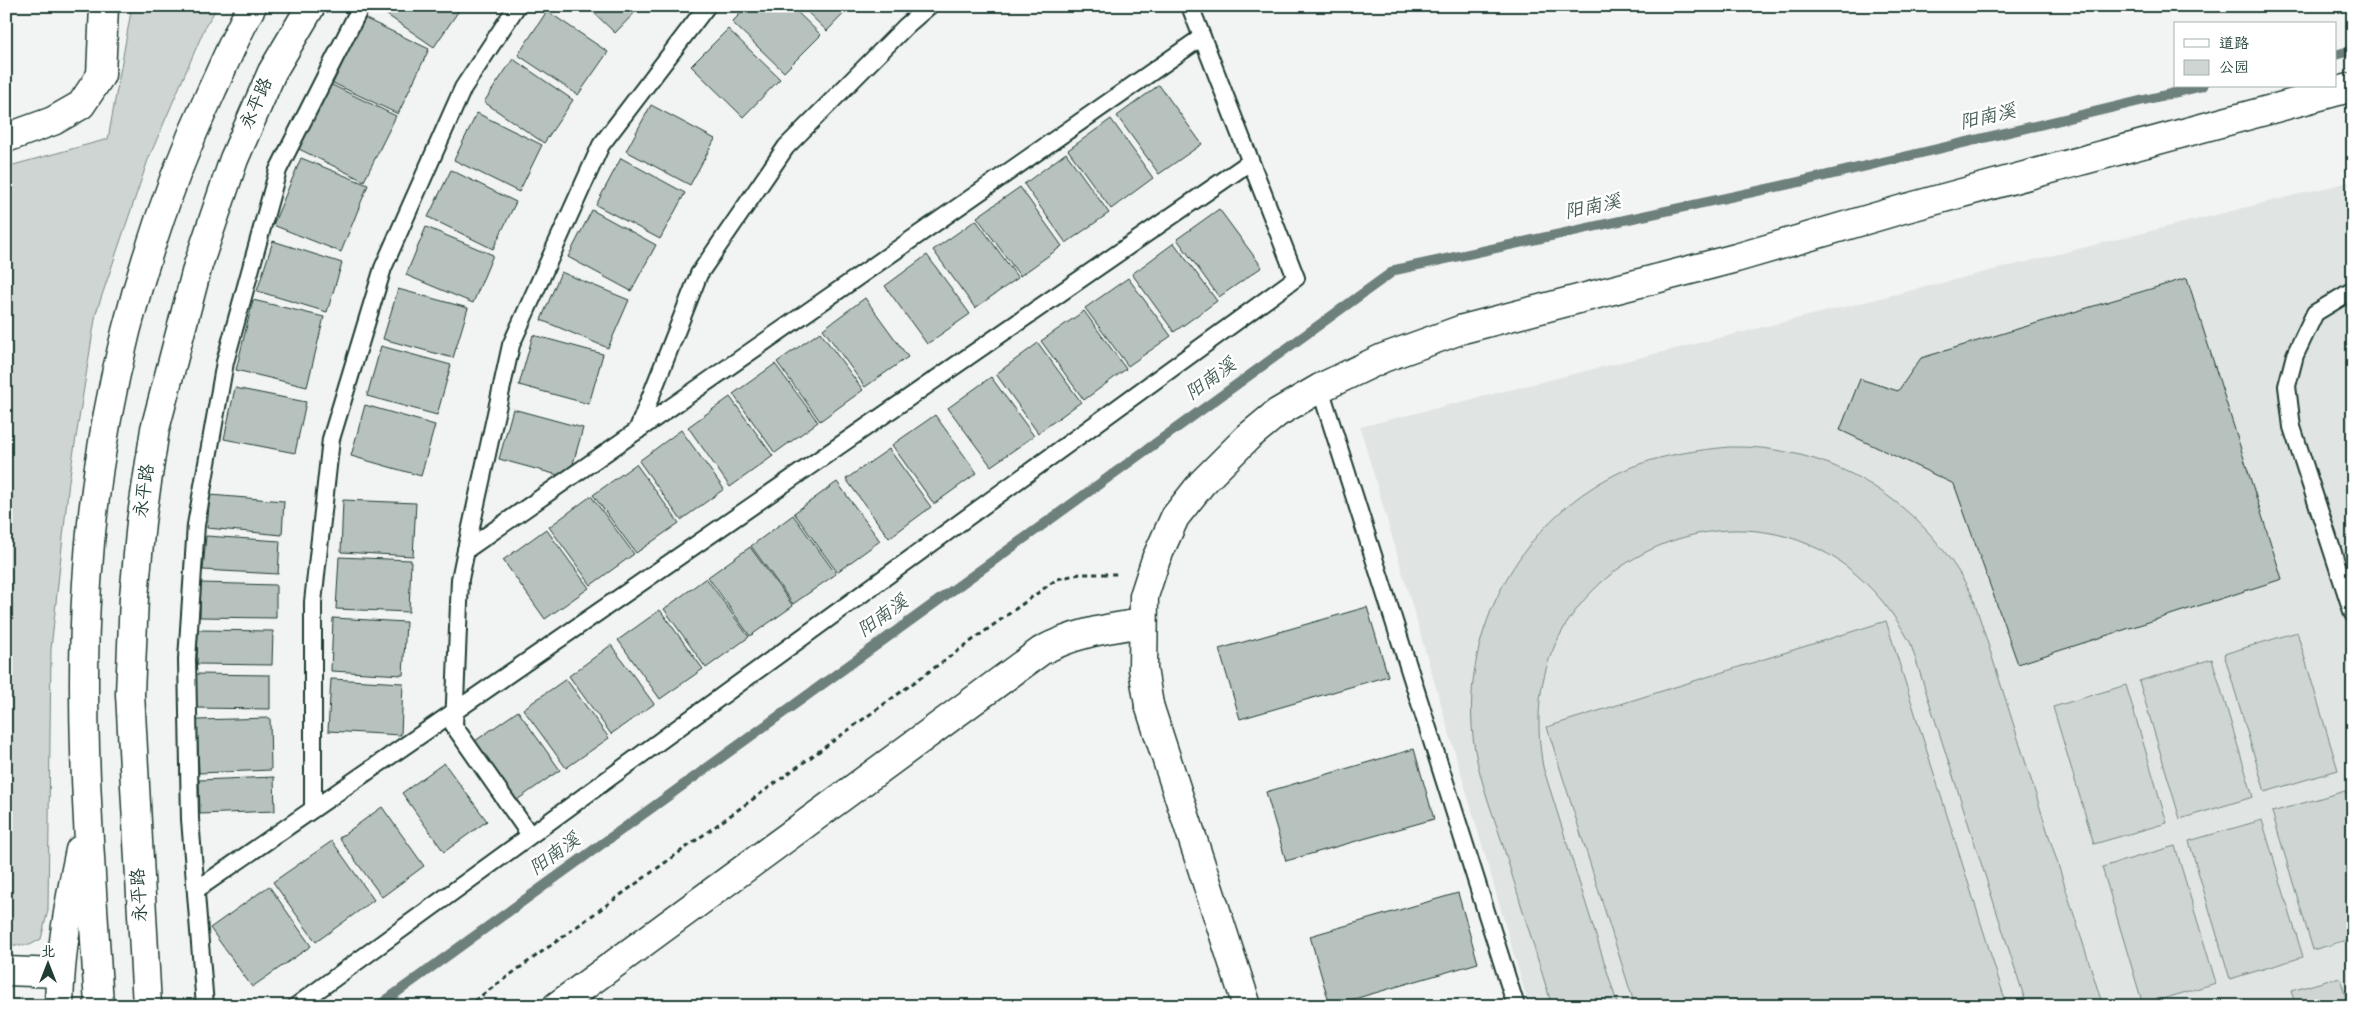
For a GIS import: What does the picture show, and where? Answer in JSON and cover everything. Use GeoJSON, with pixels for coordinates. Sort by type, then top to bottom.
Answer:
{"type":"FeatureCollection","features":[{"type":"Feature","properties":{"kind":"street"},"geometry":{"type":"LineString","coordinates":[[6,138],[53,121],[81,105],[101,74],[104,6]]}},
{"type":"Feature","properties":{"kind":"street"},"geometry":{"type":"LineString","coordinates":[[99,1006],[88,817],[85,664],[91,528],[107,422],[129,315],[161,210],[197,121],[252,6]]}},
{"type":"Feature","properties":{"kind":"street","name":"永平路"},"geometry":{"type":"LineString","coordinates":[[147,1006],[130,694],[138,550],[154,429],[198,265],[234,159],[272,72],[311,6]]}},
{"type":"Feature","properties":{"kind":"street"},"geometry":{"type":"LineString","coordinates":[[1248,1006],[1150,705],[1143,669],[1143,623],[1144,596],[1151,574],[1175,517],[1202,483],[1248,437],[1277,413],[1320,388],[1383,358],[1463,329],[1736,258],[1913,206],[2353,87]]}},
{"type":"Feature","properties":{"kind":"street"},"geometry":{"type":"LineString","coordinates":[[557,1006],[1041,651],[1061,640],[1087,632],[1143,623]]}},
{"type":"Feature","properties":{"kind":"street"},"geometry":{"type":"LineString","coordinates":[[59,1006],[59,973],[69,901],[88,817]]}},
{"type":"Feature","properties":{"kind":"street"},"geometry":{"type":"LineString","coordinates":[[6,971],[59,973]]}},
{"type":"Feature","properties":{"kind":"lane"},"geometry":{"type":"LineString","coordinates":[[205,1006],[190,819],[187,659],[196,525],[224,362],[278,170],[361,6]]}},
{"type":"Feature","properties":{"kind":"lane"},"geometry":{"type":"LineString","coordinates":[[313,809],[313,602],[331,439],[383,268],[463,88],[518,6]]}},
{"type":"Feature","properties":{"kind":"lane"},"geometry":{"type":"LineString","coordinates":[[530,835],[454,726],[460,579],[466,550],[511,345],[601,145],[707,6]]}},
{"type":"Feature","properties":{"kind":"lane"},"geometry":{"type":"LineString","coordinates":[[637,431],[699,274],[704,266],[786,147],[928,6]]}},
{"type":"Feature","properties":{"kind":"lane"},"geometry":{"type":"LineString","coordinates":[[296,1006],[1296,278],[1190,6]]}},
{"type":"Feature","properties":{"kind":"lane"},"geometry":{"type":"LineString","coordinates":[[466,550],[1202,37]]}},
{"type":"Feature","properties":{"kind":"lane"},"geometry":{"type":"LineString","coordinates":[[196,890],[1250,162]]}},
{"type":"Feature","properties":{"kind":"lane"},"geometry":{"type":"LineString","coordinates":[[2353,290],[2315,313],[2295,355],[2287,386],[2292,427],[2353,614]]}},
{"type":"Feature","properties":{"kind":"lane"},"geometry":{"type":"LineString","coordinates":[[1320,388],[1516,1006]]}},
{"type":"Feature","properties":{"kind":"path"},"geometry":{"type":"LineString","coordinates":[[467,1006],[1057,579],[1080,574],[1151,574]]}},
{"type":"Feature","properties":{"kind":"shaded area"},"geometry":{"type":"Polygon","coordinates":[[[2353,181],[2353,1006],[1529,1006],[1360,427],[2353,181]]]}},
{"type":"Feature","properties":{"kind":"green space"},"geometry":{"type":"Polygon","coordinates":[[[132,6],[218,6],[206,25],[148,160],[96,313],[69,481],[51,649],[48,910],[41,939],[30,945],[6,945],[6,167],[108,139],[132,6]]]}},
{"type":"Feature","properties":{"kind":"green space"},"geometry":{"type":"Polygon","coordinates":[[[1729,447],[1764,448],[1807,457],[1837,467],[1866,482],[1892,499],[1916,520],[1938,543],[1957,569],[1973,597],[2103,1006],[2027,1006],[1910,642],[1882,601],[1866,583],[1847,567],[1809,544],[1767,532],[1725,530],[1683,537],[1644,553],[1608,577],[1578,608],[1555,645],[1549,660],[1541,690],[1539,721],[1543,767],[1618,1006],[1552,1006],[1484,789],[1475,750],[1472,697],[1477,658],[1488,619],[1504,583],[1525,550],[1551,520],[1582,495],[1616,474],[1643,463],[1686,453],[1729,447]]]}},
{"type":"Feature","properties":{"kind":"green space"},"geometry":{"type":"Polygon","coordinates":[[[1886,621],[2007,1006],[1635,1006],[1547,727],[1886,621]]]}},
{"type":"Feature","properties":{"kind":"green space"},"geometry":{"type":"Polygon","coordinates":[[[2297,632],[2338,770],[2265,792],[2224,654],[2297,632]]]}},
{"type":"Feature","properties":{"kind":"green space"},"geometry":{"type":"Polygon","coordinates":[[[2212,659],[2253,797],[2180,819],[2139,681],[2212,659]]]}},
{"type":"Feature","properties":{"kind":"green space"},"geometry":{"type":"Polygon","coordinates":[[[2126,685],[2167,823],[2094,844],[2053,707],[2126,685]]]}},
{"type":"Feature","properties":{"kind":"green space"},"geometry":{"type":"Polygon","coordinates":[[[2345,791],[2353,817],[2353,938],[2313,950],[2272,812],[2345,791]]]}},
{"type":"Feature","properties":{"kind":"green space"},"geometry":{"type":"Polygon","coordinates":[[[2262,820],[2303,957],[2230,979],[2189,841],[2262,820]]]}},
{"type":"Feature","properties":{"kind":"green space"},"geometry":{"type":"Polygon","coordinates":[[[2175,846],[2216,983],[2143,1005],[2102,867],[2175,846]]]}},
{"type":"Feature","properties":{"kind":"green space"},"geometry":{"type":"Polygon","coordinates":[[[2340,977],[2348,1006],[2296,1006],[2291,991],[2340,977]]]}},
{"type":"Feature","properties":{"kind":"building"},"geometry":{"type":"Polygon","coordinates":[[[374,6],[462,6],[434,47],[374,6]]]}},
{"type":"Feature","properties":{"kind":"building"},"geometry":{"type":"Polygon","coordinates":[[[587,6],[641,6],[615,33],[587,6]]]}},
{"type":"Feature","properties":{"kind":"building"},"geometry":{"type":"Polygon","coordinates":[[[748,6],[791,6],[821,35],[784,72],[732,22],[748,6]]]}},
{"type":"Feature","properties":{"kind":"building"},"geometry":{"type":"Polygon","coordinates":[[[801,6],[851,6],[827,31],[801,6]]]}},
{"type":"Feature","properties":{"kind":"building"},"geometry":{"type":"Polygon","coordinates":[[[547,11],[608,52],[578,95],[518,55],[547,11]]]}},
{"type":"Feature","properties":{"kind":"building"},"geometry":{"type":"Polygon","coordinates":[[[364,18],[429,49],[398,114],[333,83],[364,18]]]}},
{"type":"Feature","properties":{"kind":"building"},"geometry":{"type":"Polygon","coordinates":[[[728,29],[780,79],[743,117],[691,66],[728,29]]]}},
{"type":"Feature","properties":{"kind":"building"},"geometry":{"type":"Polygon","coordinates":[[[513,59],[573,100],[544,143],[484,102],[513,59]]]}},
{"type":"Feature","properties":{"kind":"building"},"geometry":{"type":"Polygon","coordinates":[[[330,84],[396,116],[364,181],[299,149],[330,84]]]}},
{"type":"Feature","properties":{"kind":"building"},"geometry":{"type":"Polygon","coordinates":[[[1159,85],[1202,144],[1159,174],[1117,116],[1159,85]]]}},
{"type":"Feature","properties":{"kind":"building"},"geometry":{"type":"Polygon","coordinates":[[[651,105],[715,139],[690,185],[626,151],[651,105]]]}},
{"type":"Feature","properties":{"kind":"building"},"geometry":{"type":"Polygon","coordinates":[[[477,113],[542,145],[519,192],[454,160],[477,113]]]}},
{"type":"Feature","properties":{"kind":"building"},"geometry":{"type":"Polygon","coordinates":[[[1111,119],[1153,178],[1111,209],[1068,150],[1111,119]]]}},
{"type":"Feature","properties":{"kind":"building"},"geometry":{"type":"Polygon","coordinates":[[[1066,153],[1109,213],[1066,243],[1024,184],[1066,153]]]}},
{"type":"Feature","properties":{"kind":"building"},"geometry":{"type":"Polygon","coordinates":[[[301,158],[368,185],[341,252],[273,225],[301,158]]]}},
{"type":"Feature","properties":{"kind":"building"},"geometry":{"type":"Polygon","coordinates":[[[621,158],[685,193],[660,239],[596,205],[621,158]]]}},
{"type":"Feature","properties":{"kind":"building"},"geometry":{"type":"Polygon","coordinates":[[[451,170],[516,202],[493,249],[428,217],[451,170]]]}},
{"type":"Feature","properties":{"kind":"building"},"geometry":{"type":"Polygon","coordinates":[[[1020,187],[1062,246],[1020,276],[977,217],[1020,187]]]}},
{"type":"Feature","properties":{"kind":"building"},"geometry":{"type":"Polygon","coordinates":[[[1219,209],[1262,267],[1219,297],[1177,239],[1219,209]]]}},
{"type":"Feature","properties":{"kind":"building"},"geometry":{"type":"Polygon","coordinates":[[[592,210],[656,245],[631,291],[568,257],[592,210]]]}},
{"type":"Feature","properties":{"kind":"building"},"geometry":{"type":"Polygon","coordinates":[[[976,220],[1018,278],[975,308],[933,250],[976,220]]]}},
{"type":"Feature","properties":{"kind":"building"},"geometry":{"type":"Polygon","coordinates":[[[426,227],[493,255],[473,303],[406,275],[426,227]]]}},
{"type":"Feature","properties":{"kind":"building"},"geometry":{"type":"Polygon","coordinates":[[[273,241],[342,263],[327,312],[257,291],[273,241]]]}},
{"type":"Feature","properties":{"kind":"building"},"geometry":{"type":"Polygon","coordinates":[[[1174,243],[1217,301],[1174,332],[1132,274],[1174,243]]]}},
{"type":"Feature","properties":{"kind":"building"},"geometry":{"type":"Polygon","coordinates":[[[927,255],[970,314],[927,344],[885,286],[927,255]]]}},
{"type":"Feature","properties":{"kind":"building"},"geometry":{"type":"Polygon","coordinates":[[[561,272],[629,300],[608,348],[541,320],[561,272]]]}},
{"type":"Feature","properties":{"kind":"building"},"geometry":{"type":"Polygon","coordinates":[[[1128,278],[1171,336],[1128,366],[1085,308],[1128,278]]]}},
{"type":"Feature","properties":{"kind":"building"},"geometry":{"type":"Polygon","coordinates":[[[2187,278],[2282,579],[2018,664],[1954,484],[1840,430],[1860,379],[1898,391],[1921,358],[2187,278]]]}},
{"type":"Feature","properties":{"kind":"building"},"geometry":{"type":"Polygon","coordinates":[[[398,289],[468,308],[453,358],[383,339],[398,289]]]}},
{"type":"Feature","properties":{"kind":"building"},"geometry":{"type":"Polygon","coordinates":[[[865,298],[908,357],[865,387],[823,329],[865,298]]]}},
{"type":"Feature","properties":{"kind":"building"},"geometry":{"type":"Polygon","coordinates":[[[253,300],[324,317],[307,387],[236,370],[253,300]]]}},
{"type":"Feature","properties":{"kind":"building"},"geometry":{"type":"Polygon","coordinates":[[[1084,311],[1126,369],[1084,400],[1041,341],[1084,311]]]}},
{"type":"Feature","properties":{"kind":"building"},"geometry":{"type":"Polygon","coordinates":[[[820,332],[863,390],[820,421],[777,362],[820,332]]]}},
{"type":"Feature","properties":{"kind":"building"},"geometry":{"type":"Polygon","coordinates":[[[533,335],[603,354],[589,404],[519,385],[533,335]]]}},
{"type":"Feature","properties":{"kind":"building"},"geometry":{"type":"Polygon","coordinates":[[[1038,343],[1081,402],[1038,433],[996,374],[1038,343]]]}},
{"type":"Feature","properties":{"kind":"building"},"geometry":{"type":"Polygon","coordinates":[[[381,346],[451,365],[437,415],[367,396],[381,346]]]}},
{"type":"Feature","properties":{"kind":"building"},"geometry":{"type":"Polygon","coordinates":[[[775,364],[818,422],[775,453],[733,394],[775,364]]]}},
{"type":"Feature","properties":{"kind":"building"},"geometry":{"type":"Polygon","coordinates":[[[991,377],[1034,436],[991,466],[948,408],[991,377]]]}},
{"type":"Feature","properties":{"kind":"building"},"geometry":{"type":"Polygon","coordinates":[[[235,388],[306,402],[295,453],[224,439],[235,388]]]}},
{"type":"Feature","properties":{"kind":"building"},"geometry":{"type":"Polygon","coordinates":[[[730,397],[773,456],[730,487],[688,427],[730,397]]]}},
{"type":"Feature","properties":{"kind":"building"},"geometry":{"type":"Polygon","coordinates":[[[365,405],[435,425],[421,476],[351,456],[365,405]]]}},
{"type":"Feature","properties":{"kind":"building"},"geometry":{"type":"Polygon","coordinates":[[[513,409],[583,428],[569,478],[499,459],[513,409]]]}},
{"type":"Feature","properties":{"kind":"building"},"geometry":{"type":"Polygon","coordinates":[[[935,415],[977,473],[934,504],[892,445],[935,415]]]}},
{"type":"Feature","properties":{"kind":"building"},"geometry":{"type":"Polygon","coordinates":[[[681,430],[724,489],[681,520],[639,461],[681,430]]]}},
{"type":"Feature","properties":{"kind":"building"},"geometry":{"type":"Polygon","coordinates":[[[889,449],[931,507],[889,538],[846,479],[889,449]]]}},
{"type":"Feature","properties":{"kind":"building"},"geometry":{"type":"Polygon","coordinates":[[[636,464],[679,523],[636,553],[593,495],[636,464]]]}},
{"type":"Feature","properties":{"kind":"building"},"geometry":{"type":"Polygon","coordinates":[[[837,482],[880,541],[837,572],[794,513],[837,482]]]}},
{"type":"Feature","properties":{"kind":"building"},"geometry":{"type":"Polygon","coordinates":[[[210,495],[284,501],[282,535],[207,528],[210,495]]]}},
{"type":"Feature","properties":{"kind":"building"},"geometry":{"type":"Polygon","coordinates":[[[591,496],[634,554],[591,585],[549,527],[591,496]]]}},
{"type":"Feature","properties":{"kind":"building"},"geometry":{"type":"Polygon","coordinates":[[[343,500],[416,503],[413,556],[341,552],[343,500]]]}},
{"type":"Feature","properties":{"kind":"building"},"geometry":{"type":"Polygon","coordinates":[[[793,515],[836,574],[793,604],[751,546],[793,515]]]}},
{"type":"Feature","properties":{"kind":"building"},"geometry":{"type":"Polygon","coordinates":[[[546,529],[589,588],[545,619],[503,560],[546,529]]]}},
{"type":"Feature","properties":{"kind":"building"},"geometry":{"type":"Polygon","coordinates":[[[206,536],[280,541],[278,574],[203,570],[206,536]]]}},
{"type":"Feature","properties":{"kind":"building"},"geometry":{"type":"Polygon","coordinates":[[[750,547],[793,606],[750,636],[708,577],[750,547]]]}},
{"type":"Feature","properties":{"kind":"building"},"geometry":{"type":"Polygon","coordinates":[[[339,557],[411,560],[409,612],[336,609],[339,557]]]}},
{"type":"Feature","properties":{"kind":"building"},"geometry":{"type":"Polygon","coordinates":[[[706,578],[749,637],[706,668],[664,609],[706,578]]]}},
{"type":"Feature","properties":{"kind":"building"},"geometry":{"type":"Polygon","coordinates":[[[201,583],[276,585],[276,618],[200,617],[201,583]]]}},
{"type":"Feature","properties":{"kind":"building"},"geometry":{"type":"Polygon","coordinates":[[[1367,607],[1388,676],[1240,719],[1219,649],[1367,607]]]}},
{"type":"Feature","properties":{"kind":"building"},"geometry":{"type":"Polygon","coordinates":[[[660,610],[703,669],[660,699],[618,640],[660,610]]]}},
{"type":"Feature","properties":{"kind":"building"},"geometry":{"type":"Polygon","coordinates":[[[333,618],[406,622],[403,675],[331,671],[333,618]]]}},
{"type":"Feature","properties":{"kind":"building"},"geometry":{"type":"Polygon","coordinates":[[[198,630],[273,631],[272,665],[197,664],[198,630]]]}},
{"type":"Feature","properties":{"kind":"building"},"geometry":{"type":"Polygon","coordinates":[[[611,645],[654,704],[611,734],[569,676],[611,645]]]}},
{"type":"Feature","properties":{"kind":"building"},"geometry":{"type":"Polygon","coordinates":[[[195,674],[270,675],[270,709],[195,708],[195,674]]]}},
{"type":"Feature","properties":{"kind":"building"},"geometry":{"type":"Polygon","coordinates":[[[331,679],[403,683],[401,735],[328,731],[331,679]]]}},
{"type":"Feature","properties":{"kind":"building"},"geometry":{"type":"Polygon","coordinates":[[[566,679],[609,738],[566,768],[523,709],[566,679]]]}},
{"type":"Feature","properties":{"kind":"building"},"geometry":{"type":"Polygon","coordinates":[[[518,711],[560,770],[517,800],[475,741],[518,711]]]}},
{"type":"Feature","properties":{"kind":"building"},"geometry":{"type":"Polygon","coordinates":[[[270,718],[271,770],[199,773],[197,720],[270,718]]]}},
{"type":"Feature","properties":{"kind":"building"},"geometry":{"type":"Polygon","coordinates":[[[1414,749],[1434,819],[1286,861],[1266,792],[1414,749]]]}},
{"type":"Feature","properties":{"kind":"building"},"geometry":{"type":"Polygon","coordinates":[[[444,763],[487,821],[444,852],[402,793],[444,763]]]}},
{"type":"Feature","properties":{"kind":"building"},"geometry":{"type":"Polygon","coordinates":[[[274,777],[275,811],[200,814],[199,780],[274,777]]]}},
{"type":"Feature","properties":{"kind":"building"},"geometry":{"type":"Polygon","coordinates":[[[382,807],[424,866],[382,897],[339,838],[382,807]]]}},
{"type":"Feature","properties":{"kind":"building"},"geometry":{"type":"Polygon","coordinates":[[[332,841],[374,900],[316,942],[273,882],[332,841]]]}},
{"type":"Feature","properties":{"kind":"building"},"geometry":{"type":"Polygon","coordinates":[[[269,886],[311,946],[252,987],[210,928],[269,886]]]}},
{"type":"Feature","properties":{"kind":"building"},"geometry":{"type":"Polygon","coordinates":[[[1458,893],[1478,963],[1330,1006],[1310,936],[1458,893]]]}},
{"type":"Feature","properties":{"kind":"waterway","name":"阳南溪"},"geometry":{"type":"LineString","coordinates":[[2336,55],[2353,50]]}},
{"type":"Feature","properties":{"kind":"waterway","name":"阳南溪"},"geometry":{"type":"LineString","coordinates":[[378,1006],[1395,270],[1799,182],[2195,88]]}}]}
